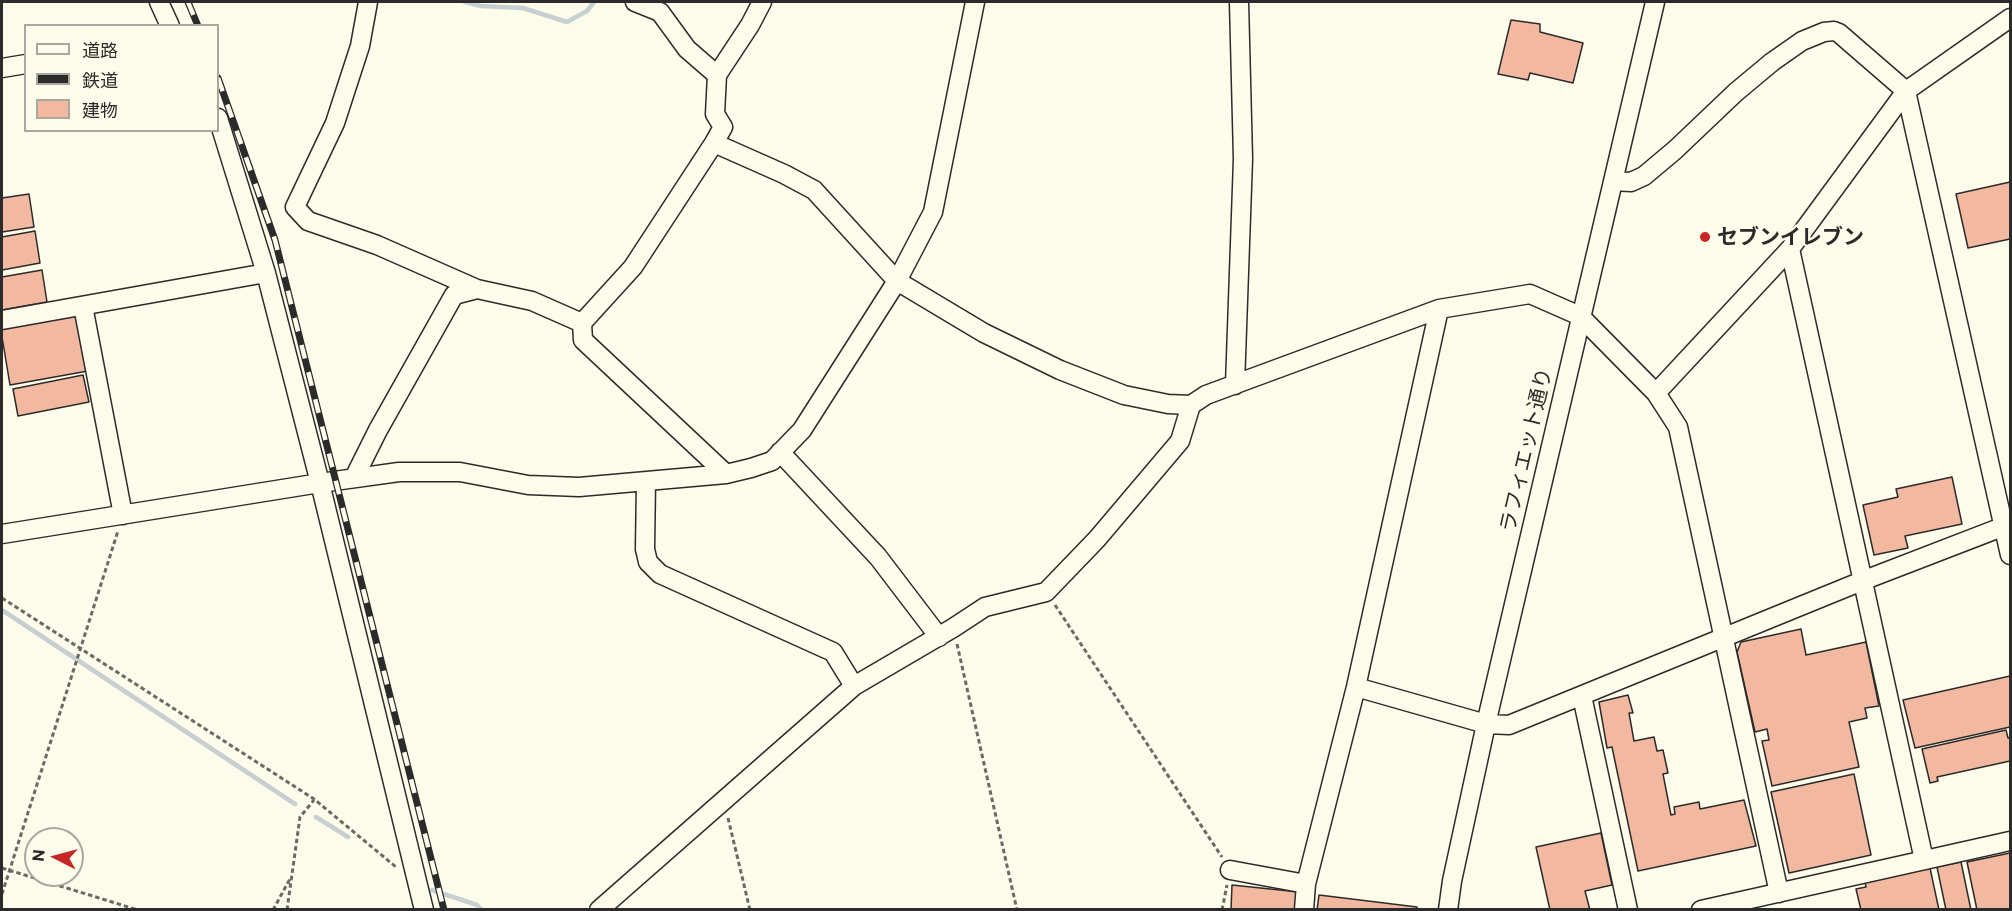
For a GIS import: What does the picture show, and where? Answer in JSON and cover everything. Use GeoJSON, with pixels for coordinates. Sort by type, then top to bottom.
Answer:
{"type":"FeatureCollection","features":[{"type":"Feature","properties":{"kind":"street"},"geometry":{"type":"LineString","coordinates":[[159,2],[169,24]]}},
{"type":"Feature","properties":{"kind":"street"},"geometry":{"type":"LineString","coordinates":[[368,2],[360,46],[335,123],[295,207],[308,221],[376,245],[477,289],[532,301],[582,323]]}},
{"type":"Feature","properties":{"kind":"street"},"geometry":{"type":"LineString","coordinates":[[635,2],[660,12],[687,49],[717,75]]}},
{"type":"Feature","properties":{"kind":"street"},"geometry":{"type":"LineString","coordinates":[[726,474],[583,340],[582,323],[633,267],[723,127],[715,114],[717,75],[750,25],[762,2]]}},
{"type":"Feature","properties":{"kind":"street"},"geometry":{"type":"LineString","coordinates":[[2,534],[399,472],[460,472],[528,485],[579,487],[726,474],[772,460],[802,430],[897,281],[933,212],[975,2]]}},
{"type":"Feature","properties":{"kind":"street"},"geometry":{"type":"LineString","coordinates":[[1235,384],[1243,159],[1239,2]]}},
{"type":"Feature","properties":{"kind":"street","name":"ラフィエット通り"},"geometry":{"type":"LineString","coordinates":[[1448,909],[1486,724],[1655,2]]}},
{"type":"Feature","properties":{"kind":"street"},"geometry":{"type":"LineString","coordinates":[[1656,393],[1790,249],[1906,92],[2010,18]]}},
{"type":"Feature","properties":{"kind":"street"},"geometry":{"type":"LineString","coordinates":[[1612,181],[1631,182],[1644,176],[1772,62],[1802,41],[1824,32],[1839,33],[1906,92],[2008,525],[2010,555]]}},
{"type":"Feature","properties":{"kind":"street"},"geometry":{"type":"LineString","coordinates":[[2,68],[24,64]]}},
{"type":"Feature","properties":{"kind":"street"},"geometry":{"type":"LineString","coordinates":[[219,121],[266,273],[320,483],[423,909]]}},
{"type":"Feature","properties":{"kind":"street"},"geometry":{"type":"LineString","coordinates":[[714,143],[814,190],[897,281],[984,333],[1060,370],[1124,395],[1168,404],[1191,405],[1235,384],[1439,309],[1530,294],[1580,316],[1656,393],[1678,427],[1779,892]]}},
{"type":"Feature","properties":{"kind":"street"},"geometry":{"type":"LineString","coordinates":[[1790,249],[1924,860]]}},
{"type":"Feature","properties":{"kind":"street"},"geometry":{"type":"LineString","coordinates":[[2,320],[266,273]]}},
{"type":"Feature","properties":{"kind":"street"},"geometry":{"type":"LineString","coordinates":[[354,478],[378,430],[454,295],[477,289]]}},
{"type":"Feature","properties":{"kind":"street"},"geometry":{"type":"LineString","coordinates":[[83,306],[123,515]]}},
{"type":"Feature","properties":{"kind":"street"},"geometry":{"type":"LineString","coordinates":[[1304,909],[1306,884],[1356,687],[1439,309]]}},
{"type":"Feature","properties":{"kind":"street"},"geometry":{"type":"LineString","coordinates":[[599,909],[854,686],[985,607],[1046,592],[1097,539],[1180,441],[1191,405]]}},
{"type":"Feature","properties":{"kind":"street"},"geometry":{"type":"LineString","coordinates":[[780,452],[946,632]]}},
{"type":"Feature","properties":{"kind":"street"},"geometry":{"type":"LineString","coordinates":[[646,481],[645,549],[648,562],[660,574],[833,652],[854,686]]}},
{"type":"Feature","properties":{"kind":"street"},"geometry":{"type":"LineString","coordinates":[[1356,687],[1486,724],[1509,725],[1862,581],[2008,525]]}},
{"type":"Feature","properties":{"kind":"street"},"geometry":{"type":"LineString","coordinates":[[1582,696],[1628,909]]}},
{"type":"Feature","properties":{"kind":"street"},"geometry":{"type":"LineString","coordinates":[[1701,909],[2010,841]]}},
{"type":"Feature","properties":{"kind":"street"},"geometry":{"type":"LineString","coordinates":[[1230,870],[1306,884]]}},
{"type":"Feature","properties":{"kind":"path"},"geometry":{"type":"LineString","coordinates":[[2,894],[123,515]]}},
{"type":"Feature","properties":{"kind":"path"},"geometry":{"type":"LineString","coordinates":[[1046,592],[1230,870],[1222,909]]}},
{"type":"Feature","properties":{"kind":"path"},"geometry":{"type":"LineString","coordinates":[[2,598],[314,799],[417,884]]}},
{"type":"Feature","properties":{"kind":"path"},"geometry":{"type":"LineString","coordinates":[[946,632],[1017,909]]}},
{"type":"Feature","properties":{"kind":"path"},"geometry":{"type":"LineString","coordinates":[[287,909],[300,818],[314,799]]}},
{"type":"Feature","properties":{"kind":"path"},"geometry":{"type":"LineString","coordinates":[[724,802],[750,909]]}},
{"type":"Feature","properties":{"kind":"path"},"geometry":{"type":"LineString","coordinates":[[2,868],[138,909]]}},
{"type":"Feature","properties":{"kind":"path"},"geometry":{"type":"LineString","coordinates":[[273,909],[293,875]]}},
{"type":"Feature","properties":{"kind":"building"},"geometry":{"type":"Polygon","coordinates":[[[1511,20],[1540,24],[1540,32],[1583,43],[1573,83],[1530,73],[1528,80],[1498,74],[1511,20]]]}},
{"type":"Feature","properties":{"kind":"building"},"geometry":{"type":"Polygon","coordinates":[[[2010,182],[2010,239],[1968,248],[1956,194],[2010,182]]]}},
{"type":"Feature","properties":{"kind":"building"},"geometry":{"type":"Polygon","coordinates":[[[29,194],[34,227],[2,232],[2,198],[29,194]]]}},
{"type":"Feature","properties":{"kind":"building"},"geometry":{"type":"Polygon","coordinates":[[[35,231],[40,263],[2,270],[2,237],[35,231]]]}},
{"type":"Feature","properties":{"kind":"building"},"geometry":{"type":"Polygon","coordinates":[[[42,270],[47,302],[2,310],[2,277],[42,270]]]}},
{"type":"Feature","properties":{"kind":"building"},"geometry":{"type":"Polygon","coordinates":[[[77,313],[88,371],[10,385],[2,326],[77,313]]]}},
{"type":"Feature","properties":{"kind":"building"},"geometry":{"type":"Polygon","coordinates":[[[83,375],[89,402],[18,416],[13,389],[83,375]]]}},
{"type":"Feature","properties":{"kind":"building"},"geometry":{"type":"Polygon","coordinates":[[[1952,477],[1962,524],[1905,536],[1908,548],[1874,555],[1863,505],[1898,497],[1896,489],[1952,477]]]}},
{"type":"Feature","properties":{"kind":"building"},"geometry":{"type":"Polygon","coordinates":[[[1801,629],[1806,655],[1866,642],[1879,706],[1865,708],[1867,718],[1849,722],[1859,767],[1772,786],[1762,741],[1769,740],[1767,729],[1755,732],[1737,652],[1741,642],[1801,629]]]}},
{"type":"Feature","properties":{"kind":"building"},"geometry":{"type":"Polygon","coordinates":[[[2010,676],[2010,727],[1915,748],[1903,700],[2010,676]]]}},
{"type":"Feature","properties":{"kind":"building"},"geometry":{"type":"Polygon","coordinates":[[[1628,695],[1633,713],[1629,713],[1634,741],[1654,737],[1657,751],[1663,750],[1668,773],[1663,774],[1671,815],[1675,814],[1674,807],[1699,802],[1700,809],[1744,800],[1756,846],[1638,871],[1612,747],[1607,748],[1599,702],[1628,695]]]}},
{"type":"Feature","properties":{"kind":"building"},"geometry":{"type":"Polygon","coordinates":[[[2006,730],[2010,738],[2010,761],[1937,777],[1938,781],[1930,783],[1922,749],[2006,730]]]}},
{"type":"Feature","properties":{"kind":"building"},"geometry":{"type":"Polygon","coordinates":[[[1854,774],[1871,855],[1789,873],[1771,792],[1854,774]]]}},
{"type":"Feature","properties":{"kind":"building"},"geometry":{"type":"Polygon","coordinates":[[[1601,833],[1612,885],[1585,891],[1590,910],[1550,910],[1536,847],[1601,833]]]}},
{"type":"Feature","properties":{"kind":"building"},"geometry":{"type":"Polygon","coordinates":[[[2010,853],[2010,910],[1977,910],[1967,862],[2010,853]]]}},
{"type":"Feature","properties":{"kind":"building"},"geometry":{"type":"Polygon","coordinates":[[[1961,862],[1971,910],[1946,910],[1937,867],[1961,862]]]}},
{"type":"Feature","properties":{"kind":"building"},"geometry":{"type":"Polygon","coordinates":[[[1930,868],[1939,910],[1861,910],[1856,889],[1866,887],[1865,882],[1930,868]]]}},
{"type":"Feature","properties":{"kind":"building"},"geometry":{"type":"Polygon","coordinates":[[[1232,885],[1299,892],[1297,910],[1231,910],[1232,885]]]}},
{"type":"Feature","properties":{"kind":"building"},"geometry":{"type":"Polygon","coordinates":[[[1319,895],[1417,907],[1417,910],[1317,910],[1319,895]]]}},
{"type":"Feature","properties":{"kind":"waterway"},"geometry":{"type":"LineString","coordinates":[[465,2],[481,6],[523,8],[567,22],[587,11],[594,2]]}},
{"type":"Feature","properties":{"kind":"waterway"},"geometry":{"type":"LineString","coordinates":[[2,610],[295,804]]}},
{"type":"Feature","properties":{"kind":"waterway"},"geometry":{"type":"LineString","coordinates":[[316,817],[348,837]]}},
{"type":"Feature","properties":{"kind":"waterway"},"geometry":{"type":"LineString","coordinates":[[432,890],[477,905],[482,910]]}},
{"type":"Feature","properties":{"kind":"railway"},"geometry":{"type":"LineString","coordinates":[[188,2],[197,24]]}},
{"type":"Feature","properties":{"kind":"railway"},"geometry":{"type":"LineString","coordinates":[[219,81],[275,240],[444,910]]}},
{"type":"Feature","properties":{"kind":"place","name":"セブンイレブン"},"geometry":{"type":"Point","coordinates":[1705,237]}}]}
